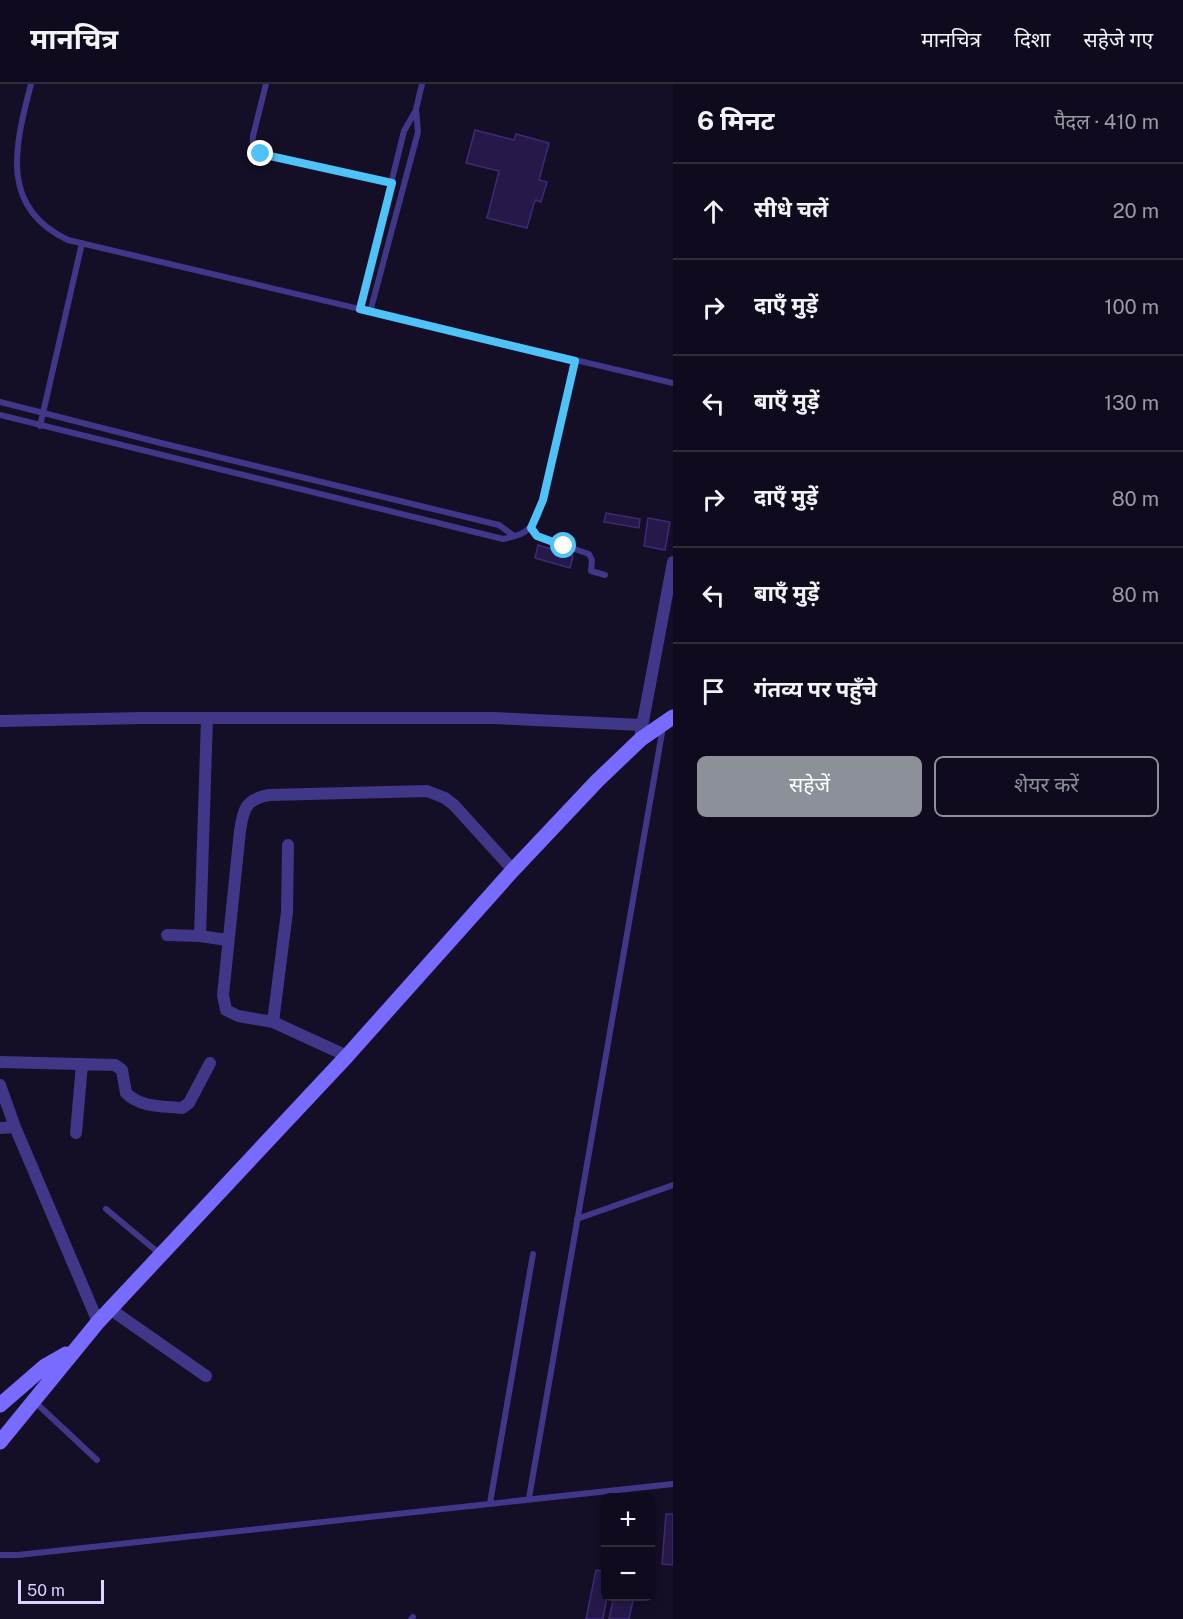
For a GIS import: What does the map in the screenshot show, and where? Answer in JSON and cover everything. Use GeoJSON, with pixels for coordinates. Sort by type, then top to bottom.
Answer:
{"type":"FeatureCollection","features":[{"type":"Feature","properties":{"kind":"main road"},"geometry":{"type":"LineString","coordinates":[[0,1442],[98,1322],[347,1056],[513,870],[641,732],[670,720]]}},
{"type":"Feature","properties":{"kind":"main road"},"geometry":{"type":"LineString","coordinates":[[0,1405],[45,1366],[76,1347]]}},
{"type":"Feature","properties":{"kind":"street"},"geometry":{"type":"LineString","coordinates":[[0,721],[207,718],[522,718],[641,732],[673,562]]}},
{"type":"Feature","properties":{"kind":"street"},"geometry":{"type":"LineString","coordinates":[[201,936],[207,718]]}},
{"type":"Feature","properties":{"kind":"street"},"geometry":{"type":"LineString","coordinates":[[347,1056],[273,1022],[232,1014],[226,1010],[223,995],[227,940],[242,815],[255,797],[427,791],[445,798],[513,870]]}},
{"type":"Feature","properties":{"kind":"street"},"geometry":{"type":"LineString","coordinates":[[273,1022],[287,912],[288,845]]}},
{"type":"Feature","properties":{"kind":"street"},"geometry":{"type":"LineString","coordinates":[[167,935],[201,936],[227,940]]}},
{"type":"Feature","properties":{"kind":"street"},"geometry":{"type":"LineString","coordinates":[[0,1062],[119,1066],[122,1070],[124,1088],[130,1097],[141,1104],[182,1108],[189,1103],[210,1063]]}},
{"type":"Feature","properties":{"kind":"street"},"geometry":{"type":"LineString","coordinates":[[76,1133],[82,1064]]}},
{"type":"Feature","properties":{"kind":"street"},"geometry":{"type":"LineString","coordinates":[[0,1085],[15,1127],[98,1322]]}},
{"type":"Feature","properties":{"kind":"street"},"geometry":{"type":"LineString","coordinates":[[0,1128],[15,1127]]}},
{"type":"Feature","properties":{"kind":"street"},"geometry":{"type":"LineString","coordinates":[[110,1309],[206,1376]]}},
{"type":"Feature","properties":{"kind":"lane"},"geometry":{"type":"LineString","coordinates":[[31,84],[12,159],[12,182],[24,209],[38,226],[50,233],[68,240],[673,383]]}},
{"type":"Feature","properties":{"kind":"lane"},"geometry":{"type":"LineString","coordinates":[[266,84],[253,136],[252,143],[256,151],[392,183]]}},
{"type":"Feature","properties":{"kind":"lane"},"geometry":{"type":"LineString","coordinates":[[360,309],[404,131],[416,109],[422,84]]}},
{"type":"Feature","properties":{"kind":"lane"},"geometry":{"type":"LineString","coordinates":[[370,312],[418,132],[416,109]]}},
{"type":"Feature","properties":{"kind":"lane"},"geometry":{"type":"LineString","coordinates":[[40,426],[82,243]]}},
{"type":"Feature","properties":{"kind":"lane"},"geometry":{"type":"LineString","coordinates":[[0,415],[503,539],[531,528],[543,500],[575,361]]}},
{"type":"Feature","properties":{"kind":"lane"},"geometry":{"type":"LineString","coordinates":[[0,402],[499,525],[514,536]]}},
{"type":"Feature","properties":{"kind":"lane"},"geometry":{"type":"LineString","coordinates":[[531,528],[537,536],[589,554],[592,560],[591,572],[606,575]]}},
{"type":"Feature","properties":{"kind":"lane"},"geometry":{"type":"LineString","coordinates":[[529,1498],[577,1219],[670,720]]}},
{"type":"Feature","properties":{"kind":"lane"},"geometry":{"type":"LineString","coordinates":[[577,1219],[673,1185]]}},
{"type":"Feature","properties":{"kind":"lane"},"geometry":{"type":"LineString","coordinates":[[106,1209],[160,1254]]}},
{"type":"Feature","properties":{"kind":"lane"},"geometry":{"type":"LineString","coordinates":[[490,1503],[533,1254]]}},
{"type":"Feature","properties":{"kind":"lane"},"geometry":{"type":"LineString","coordinates":[[34,1400],[97,1460]]}},
{"type":"Feature","properties":{"kind":"lane"},"geometry":{"type":"LineString","coordinates":[[0,1555],[18,1555],[673,1484]]}},
{"type":"Feature","properties":{"kind":"building"},"geometry":{"type":"Polygon","coordinates":[[[475,130],[514,140],[516,134],[549,143],[539,180],[547,182],[541,202],[535,200],[527,228],[487,218],[499,171],[466,163],[475,130]]]}},
{"type":"Feature","properties":{"kind":"building"},"geometry":{"type":"Polygon","coordinates":[[[606,513],[640,519],[639,528],[604,522],[606,513]]]}},
{"type":"Feature","properties":{"kind":"building"},"geometry":{"type":"Polygon","coordinates":[[[648,518],[670,522],[665,550],[644,546],[648,518]]]}},
{"type":"Feature","properties":{"kind":"building"},"geometry":{"type":"Polygon","coordinates":[[[538,545],[573,556],[570,568],[535,558],[538,545]]]}},
{"type":"Feature","properties":{"kind":"building"},"geometry":{"type":"Polygon","coordinates":[[[666,1514],[673,1514],[673,1565],[662,1564],[666,1514]]]}},
{"type":"Feature","properties":{"kind":"building"},"geometry":{"type":"Polygon","coordinates":[[[596,1570],[601,1571],[601,1601],[606,1601],[603,1619],[586,1619],[596,1570]]]}},
{"type":"Feature","properties":{"kind":"building"},"geometry":{"type":"Polygon","coordinates":[[[613,1601],[633,1601],[629,1619],[609,1619],[613,1601]]]}},
{"type":"Feature","properties":{"kind":"route"},"geometry":{"type":"LineString","coordinates":[[261,154],[392,183],[360,309],[575,361],[543,500],[531,528],[537,536],[564,546]]}}]}
